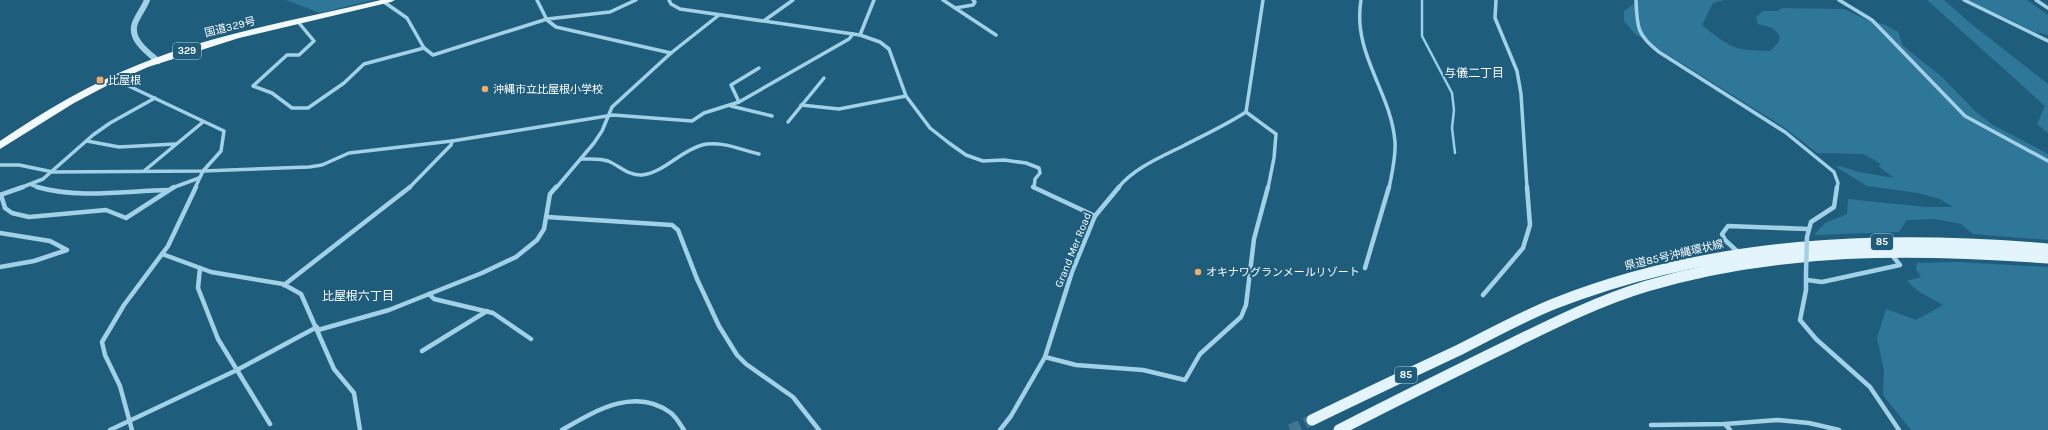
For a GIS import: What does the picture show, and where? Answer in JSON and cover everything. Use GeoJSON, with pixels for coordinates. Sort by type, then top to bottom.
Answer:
{"type":"FeatureCollection","features":[{"type":"Feature","properties":{"kind":"highway","name":"国道329号"},"geometry":{"type":"LineString","coordinates":[[0,146],[74,100],[114,79],[158,61],[214,43],[387,1]]}},
{"type":"Feature","properties":{"kind":"main road","name":"県道85号沖縄環状線"},"geometry":{"type":"LineString","coordinates":[[1312,420],[1556,304],[1603,287],[1669,267],[1739,254],[1829,245],[1885,242],[1962,243],[2044,248]]}},
{"type":"Feature","properties":{"kind":"main road","name":"県道85号沖縄環状線"},"geometry":{"type":"LineString","coordinates":[[1339,430],[1515,341],[1572,314],[1635,290],[1679,278],[1727,268],[1791,258],[1890,252],[1922,252],[2048,258]]}},
{"type":"Feature","properties":{"kind":"street"},"geometry":{"type":"LineString","coordinates":[[147,0],[134,24],[135,35],[141,46],[158,61]]}},
{"type":"Feature","properties":{"kind":"street"},"geometry":{"type":"LineString","coordinates":[[537,0],[547,19],[556,27],[671,53]]}},
{"type":"Feature","properties":{"kind":"street"},"geometry":{"type":"LineString","coordinates":[[387,1],[407,18],[424,48],[433,54],[547,19],[610,12],[636,0]]}},
{"type":"Feature","properties":{"kind":"street"},"geometry":{"type":"LineString","coordinates":[[669,0],[671,4],[680,9],[860,35],[880,42],[888,49],[906,96],[930,128],[966,155],[982,161],[1004,160],[1026,163],[1039,168],[1040,173],[1035,179],[1033,187],[1095,216]]}},
{"type":"Feature","properties":{"kind":"street"},"geometry":{"type":"LineString","coordinates":[[764,20],[793,0]]}},
{"type":"Feature","properties":{"kind":"street"},"geometry":{"type":"LineString","coordinates":[[860,35],[874,0]]}},
{"type":"Feature","properties":{"kind":"street"},"geometry":{"type":"LineString","coordinates":[[943,0],[996,35]]}},
{"type":"Feature","properties":{"kind":"street"},"geometry":{"type":"LineString","coordinates":[[955,8],[973,5],[975,2],[973,0]]}},
{"type":"Feature","properties":{"kind":"street"},"geometry":{"type":"LineString","coordinates":[[1044,357],[1076,365],[1143,370],[1185,380],[1200,354],[1241,317],[1246,306],[1256,230],[1267,190],[1276,145],[1276,134],[1246,112],[1264,0]]}},
{"type":"Feature","properties":{"kind":"street"},"geometry":{"type":"LineString","coordinates":[[1361,0],[1357,18],[1362,40],[1368,62],[1388,110],[1395,140],[1395,152],[1385,210],[1365,268]]}},
{"type":"Feature","properties":{"kind":"street"},"geometry":{"type":"LineString","coordinates":[[1482,295],[1518,256],[1523,248],[1530,225],[1525,174],[1525,131],[1521,94],[1517,71],[1495,18],[1496,0]]}},
{"type":"Feature","properties":{"kind":"street"},"geometry":{"type":"LineString","coordinates":[[1636,0],[1637,30],[1643,40],[1659,52],[1785,132],[1834,172],[1838,183],[1834,207],[1810,222],[1808,229],[1807,280],[1800,320],[1816,339],[1870,387],[1899,430]]}},
{"type":"Feature","properties":{"kind":"street"},"geometry":{"type":"LineString","coordinates":[[1839,0],[1848,7],[1872,20],[1965,116],[2048,161]]}},
{"type":"Feature","properties":{"kind":"street"},"geometry":{"type":"LineString","coordinates":[[1964,0],[2048,41]]}},
{"type":"Feature","properties":{"kind":"street"},"geometry":{"type":"LineString","coordinates":[[2036,0],[2048,8]]}},
{"type":"Feature","properties":{"kind":"street"},"geometry":{"type":"LineString","coordinates":[[110,430],[130,422],[237,370],[317,328],[389,310],[482,273],[516,257],[537,240],[544,229],[550,194],[581,159],[602,132],[612,107],[671,53],[719,15]]}},
{"type":"Feature","properties":{"kind":"street"},"geometry":{"type":"LineString","coordinates":[[299,23],[314,41],[299,55],[287,55],[253,86],[275,94],[288,108],[302,110],[308,108],[344,84],[364,64],[424,48]]}},
{"type":"Feature","properties":{"kind":"street"},"geometry":{"type":"LineString","coordinates":[[0,165],[19,165],[53,172],[203,171],[309,167],[322,165],[349,153],[452,141],[613,115],[692,121],[704,113],[740,102],[798,66],[849,39],[853,34]]}},
{"type":"Feature","properties":{"kind":"street"},"geometry":{"type":"LineString","coordinates":[[740,102],[731,85],[759,68]]}},
{"type":"Feature","properties":{"kind":"street"},"geometry":{"type":"LineString","coordinates":[[788,122],[824,78]]}},
{"type":"Feature","properties":{"kind":"street"},"geometry":{"type":"LineString","coordinates":[[114,79],[224,131],[221,151],[203,171],[199,178],[168,246],[124,305],[102,342],[105,355],[120,386],[132,430]]}},
{"type":"Feature","properties":{"kind":"street"},"geometry":{"type":"LineString","coordinates":[[801,105],[839,108],[906,96]]}},
{"type":"Feature","properties":{"kind":"street"},"geometry":{"type":"LineString","coordinates":[[155,98],[110,124],[87,141],[53,172],[32,185],[0,195],[5,208],[12,213],[29,217],[106,210],[126,218],[168,190],[188,180],[199,178]]}},
{"type":"Feature","properties":{"kind":"street"},"geometry":{"type":"LineString","coordinates":[[730,106],[772,116]]}},
{"type":"Feature","properties":{"kind":"street","name":"Grand Mer Road"},"geometry":{"type":"LineString","coordinates":[[1000,430],[1011,416],[1044,357],[1072,272],[1095,216],[1124,181],[1152,161],[1225,125],[1246,112]]}},
{"type":"Feature","properties":{"kind":"street"},"geometry":{"type":"LineString","coordinates":[[143,171],[203,122]]}},
{"type":"Feature","properties":{"kind":"street"},"geometry":{"type":"LineString","coordinates":[[87,141],[119,147],[175,144]]}},
{"type":"Feature","properties":{"kind":"street"},"geometry":{"type":"LineString","coordinates":[[284,285],[409,188],[451,145],[452,141]]}},
{"type":"Feature","properties":{"kind":"street"},"geometry":{"type":"LineString","coordinates":[[581,159],[600,159],[614,164],[626,173],[634,175],[648,174],[702,144],[759,154]]}},
{"type":"Feature","properties":{"kind":"street"},"geometry":{"type":"LineString","coordinates":[[32,185],[49,191],[78,195],[141,190],[168,190]]}},
{"type":"Feature","properties":{"kind":"street"},"geometry":{"type":"LineString","coordinates":[[546,217],[672,225],[678,230],[696,279],[719,326],[737,355],[746,364],[793,397],[819,430]]}},
{"type":"Feature","properties":{"kind":"street"},"geometry":{"type":"LineString","coordinates":[[1739,254],[1725,240],[1722,234],[1728,226],[1808,229]]}},
{"type":"Feature","properties":{"kind":"street"},"geometry":{"type":"LineString","coordinates":[[0,233],[50,241],[67,250],[51,257],[21,265],[0,267]]}},
{"type":"Feature","properties":{"kind":"street"},"geometry":{"type":"LineString","coordinates":[[1807,280],[1822,282],[1900,265],[1890,252]]}},
{"type":"Feature","properties":{"kind":"street"},"geometry":{"type":"LineString","coordinates":[[162,254],[217,274],[293,287],[301,294],[334,369],[354,393],[360,430]]}},
{"type":"Feature","properties":{"kind":"street"},"geometry":{"type":"LineString","coordinates":[[200,268],[198,288],[218,339],[270,424]]}},
{"type":"Feature","properties":{"kind":"street"},"geometry":{"type":"LineString","coordinates":[[429,294],[434,299],[487,310],[531,339]]}},
{"type":"Feature","properties":{"kind":"street"},"geometry":{"type":"LineString","coordinates":[[422,351],[487,310]]}},
{"type":"Feature","properties":{"kind":"street"},"geometry":{"type":"LineString","coordinates":[[562,430],[598,409],[619,402],[639,400],[657,404],[672,413],[684,430]]}},
{"type":"Feature","properties":{"kind":"street"},"geometry":{"type":"LineString","coordinates":[[1651,425],[1725,424],[1777,420],[1809,423],[1839,430]]}},
{"type":"Feature","properties":{"kind":"street"},"geometry":{"type":"LineString","coordinates":[[1725,424],[1730,430]]}},
{"type":"Feature","properties":{"kind":"shaded area"},"geometry":{"type":"Polygon","coordinates":[[[286,0],[373,0],[320,13],[286,0]]]}},
{"type":"Feature","properties":{"kind":"shaded area"},"geometry":{"type":"Polygon","coordinates":[[[1639,0],[1724,0],[1713,3],[1702,25],[1726,43],[1747,50],[1770,51],[1778,43],[1780,36],[1773,28],[1758,24],[1756,17],[1763,11],[1778,11],[1782,8],[1844,9],[1865,19],[1885,25],[1898,32],[1903,46],[1942,77],[1976,112],[1993,125],[2048,154],[2048,240],[1973,234],[1961,224],[1935,219],[1907,220],[1899,232],[1814,235],[1825,223],[1847,214],[1848,199],[1925,207],[1953,207],[1940,199],[1918,193],[1867,186],[1836,167],[1840,166],[1859,172],[1894,178],[1878,166],[1881,164],[1863,154],[1817,153],[1785,128],[1635,34],[1624,21],[1624,11],[1639,0]]]}},
{"type":"Feature","properties":{"kind":"shaded area"},"geometry":{"type":"Polygon","coordinates":[[[1927,0],[1944,0],[1970,23],[2048,84],[2048,133],[2037,124],[2045,106],[1927,0]]]}},
{"type":"Feature","properties":{"kind":"shaded area"},"geometry":{"type":"Polygon","coordinates":[[[1968,0],[2027,0],[2048,15],[2048,35],[2035,32],[1968,0]]]}},
{"type":"Feature","properties":{"kind":"shaded area"},"geometry":{"type":"Polygon","coordinates":[[[1957,262],[2048,267],[2048,430],[1911,430],[1883,395],[1884,370],[1877,338],[1886,309],[1916,320],[1943,305],[1918,291],[1907,281],[1921,277],[1916,269],[1917,263],[1957,262]]]}},
{"type":"Feature","properties":{"kind":"waterway"},"geometry":{"type":"LineString","coordinates":[[1422,0],[1422,36],[1452,93],[1454,110],[1452,128],[1455,153]]}},
{"type":"Feature","properties":{"kind":"tunnel"},"geometry":{"type":"LineString","coordinates":[[1290,430],[1312,420]]}},
{"type":"Feature","properties":{"kind":"place","name":"比屋根"},"geometry":{"type":"Point","coordinates":[100,80]}},
{"type":"Feature","properties":{"kind":"place","name":"沖縄市立比屋根小学校"},"geometry":{"type":"Point","coordinates":[485,89]}},
{"type":"Feature","properties":{"kind":"place","name":"オキナワグランメールリゾート"},"geometry":{"type":"Point","coordinates":[1198,272]}},
{"type":"Feature","properties":{"kind":"district","name":"与儀二丁目"},"geometry":{"type":"Point","coordinates":[1474,73]}},
{"type":"Feature","properties":{"kind":"district","name":"比屋根六丁目"},"geometry":{"type":"Point","coordinates":[358,296]}}]}
